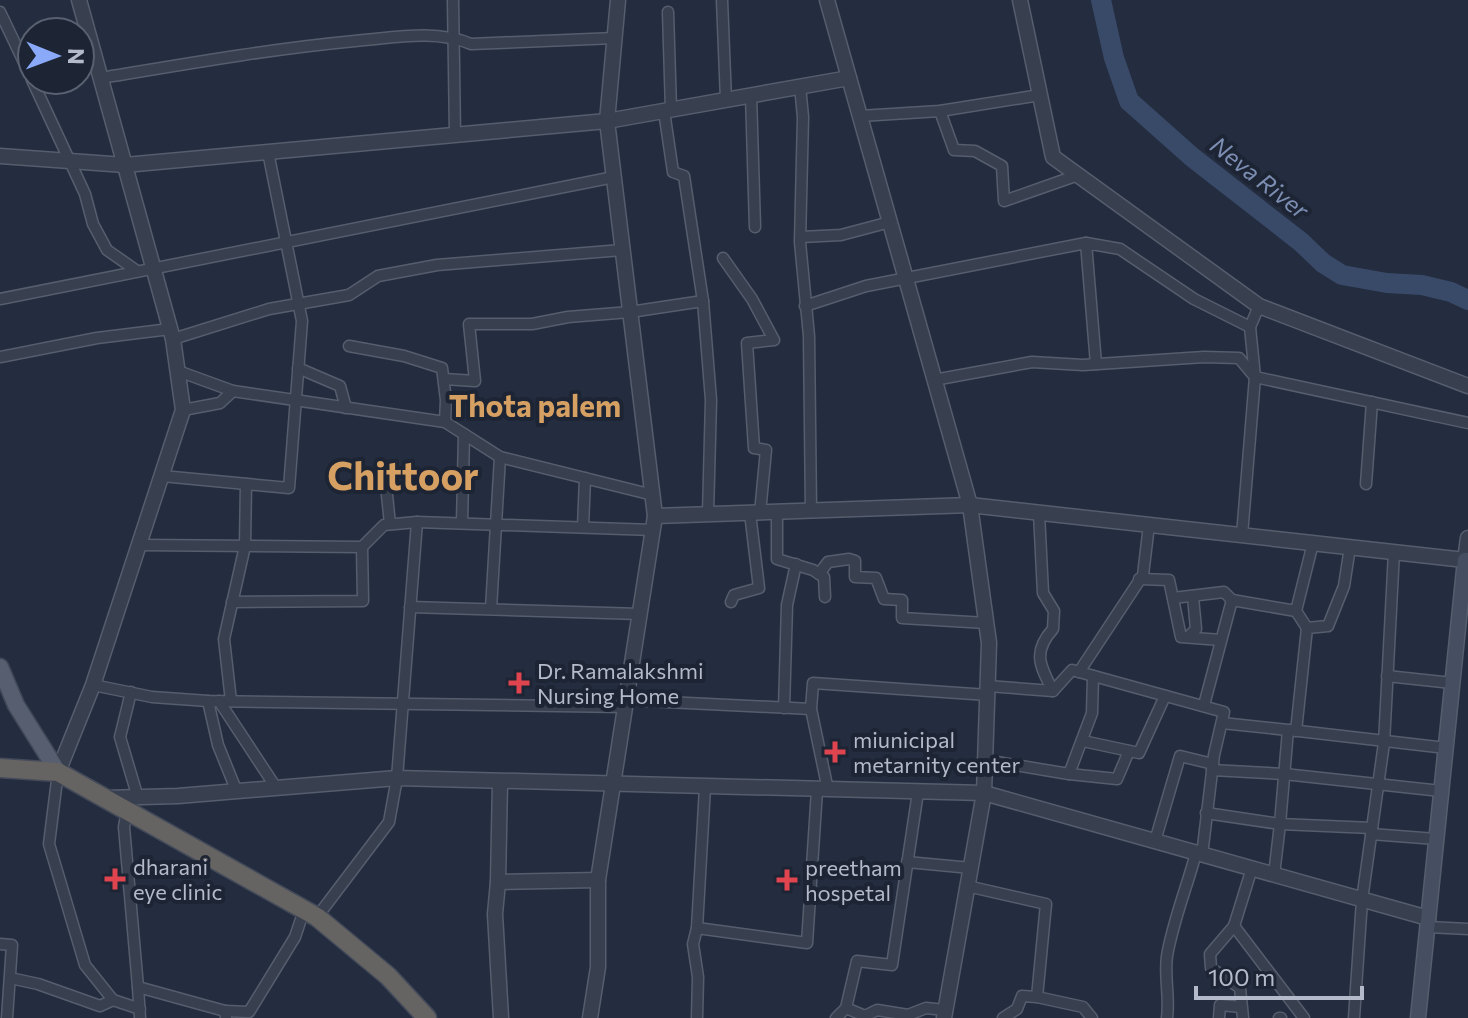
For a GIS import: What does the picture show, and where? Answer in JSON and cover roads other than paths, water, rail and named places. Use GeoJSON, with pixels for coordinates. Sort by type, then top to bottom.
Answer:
{"type":"FeatureCollection","features":[{"type":"Feature","properties":{"kind":"highway"},"geometry":{"type":"LineString","coordinates":[[0,768],[58,772],[105,798],[133,804],[311,913],[388,976],[427,1018]]}},
{"type":"Feature","properties":{"kind":"main road"},"geometry":{"type":"LineString","coordinates":[[1418,1018],[1466,560]]}},
{"type":"Feature","properties":{"kind":"main road"},"geometry":{"type":"LineString","coordinates":[[0,667],[16,705],[58,772]]}},
{"type":"Feature","properties":{"kind":"street"},"geometry":{"type":"LineString","coordinates":[[79,0],[172,334],[183,410],[93,685],[58,772],[49,844],[85,965],[113,1000],[140,1014]]}},
{"type":"Feature","properties":{"kind":"street"},"geometry":{"type":"LineString","coordinates":[[453,0],[455,135]]}},
{"type":"Feature","properties":{"kind":"street"},"geometry":{"type":"LineString","coordinates":[[590,1018],[598,967],[598,880],[654,523],[607,121],[618,0]]}},
{"type":"Feature","properties":{"kind":"street"},"geometry":{"type":"LineString","coordinates":[[722,0],[726,100]]}},
{"type":"Feature","properties":{"kind":"street"},"geometry":{"type":"LineString","coordinates":[[827,0],[970,505],[989,643],[984,793],[944,1014],[926,1008],[908,1015],[877,1010],[865,1016],[846,1008]]}},
{"type":"Feature","properties":{"kind":"street"},"geometry":{"type":"LineString","coordinates":[[1020,0],[1053,157],[1259,306],[1468,386]]}},
{"type":"Feature","properties":{"kind":"street"},"geometry":{"type":"LineString","coordinates":[[0,12],[16,46]]}},
{"type":"Feature","properties":{"kind":"street"},"geometry":{"type":"LineString","coordinates":[[668,12],[668,110],[673,172],[684,176],[703,301],[711,400],[708,514]]}},
{"type":"Feature","properties":{"kind":"street"},"geometry":{"type":"LineString","coordinates":[[101,78],[275,49],[410,36],[454,37],[471,44],[615,38]]}},
{"type":"Feature","properties":{"kind":"street"},"geometry":{"type":"LineString","coordinates":[[0,156],[125,165],[455,135],[607,121],[849,78]]}},
{"type":"Feature","properties":{"kind":"street"},"geometry":{"type":"LineString","coordinates":[[800,86],[803,117],[801,237],[809,336],[811,511]]}},
{"type":"Feature","properties":{"kind":"street"},"geometry":{"type":"LineString","coordinates":[[751,95],[755,227]]}},
{"type":"Feature","properties":{"kind":"street"},"geometry":{"type":"LineString","coordinates":[[860,116],[940,111],[1040,95]]}},
{"type":"Feature","properties":{"kind":"street"},"geometry":{"type":"LineString","coordinates":[[39,96],[107,250],[137,271]]}},
{"type":"Feature","properties":{"kind":"street"},"geometry":{"type":"LineString","coordinates":[[940,111],[954,150],[975,151],[1002,166],[1004,201],[1078,175]]}},
{"type":"Feature","properties":{"kind":"street"},"geometry":{"type":"LineString","coordinates":[[162,476],[289,488],[302,321],[268,152]]}},
{"type":"Feature","properties":{"kind":"street"},"geometry":{"type":"LineString","coordinates":[[0,299],[614,177]]}},
{"type":"Feature","properties":{"kind":"street"},"geometry":{"type":"LineString","coordinates":[[801,237],[841,235],[890,222]]}},
{"type":"Feature","properties":{"kind":"street"},"geometry":{"type":"LineString","coordinates":[[805,306],[866,286],[1086,243],[1120,249],[1194,299],[1250,327]]}},
{"type":"Feature","properties":{"kind":"street"},"geometry":{"type":"LineString","coordinates":[[1086,243],[1096,364]]}},
{"type":"Feature","properties":{"kind":"street"},"geometry":{"type":"LineString","coordinates":[[0,357],[97,338],[172,334],[269,309],[349,295],[378,276],[437,265],[622,250]]}},
{"type":"Feature","properties":{"kind":"street"},"geometry":{"type":"LineString","coordinates":[[723,258],[752,299],[774,340],[747,343],[754,448],[766,450],[755,513],[759,588],[734,595],[731,602]]}},
{"type":"Feature","properties":{"kind":"street"},"geometry":{"type":"LineString","coordinates":[[444,379],[475,381],[469,324],[532,324],[703,301]]}},
{"type":"Feature","properties":{"kind":"street"},"geometry":{"type":"LineString","coordinates":[[1242,535],[1255,377],[1250,327],[1259,306]]}},
{"type":"Feature","properties":{"kind":"street"},"geometry":{"type":"LineString","coordinates":[[349,346],[404,356],[442,368],[445,422]]}},
{"type":"Feature","properties":{"kind":"street"},"geometry":{"type":"LineString","coordinates":[[934,380],[1032,362],[1096,364],[1239,358],[1255,377],[1468,423]]}},
{"type":"Feature","properties":{"kind":"street"},"geometry":{"type":"LineString","coordinates":[[298,368],[340,386],[346,408]]}},
{"type":"Feature","properties":{"kind":"street"},"geometry":{"type":"LineString","coordinates":[[178,371],[233,391],[445,422],[500,457],[653,495]]}},
{"type":"Feature","properties":{"kind":"street"},"geometry":{"type":"LineString","coordinates":[[183,410],[220,403],[233,391]]}},
{"type":"Feature","properties":{"kind":"street"},"geometry":{"type":"LineString","coordinates":[[1366,484],[1372,402]]}},
{"type":"Feature","properties":{"kind":"street"},"geometry":{"type":"LineString","coordinates":[[462,523],[464,434]]}},
{"type":"Feature","properties":{"kind":"street"},"geometry":{"type":"LineString","coordinates":[[491,609],[500,457]]}},
{"type":"Feature","properties":{"kind":"street"},"geometry":{"type":"LineString","coordinates":[[385,476],[390,524]]}},
{"type":"Feature","properties":{"kind":"street"},"geometry":{"type":"LineString","coordinates":[[583,527],[585,478]]}},
{"type":"Feature","properties":{"kind":"street"},"geometry":{"type":"LineString","coordinates":[[237,792],[218,745],[219,701],[224,639],[245,546],[246,484]]}},
{"type":"Feature","properties":{"kind":"street"},"geometry":{"type":"LineString","coordinates":[[139,545],[362,547],[384,525],[417,522],[583,527],[654,523],[708,514],[970,505],[1466,560],[1468,538]]}},
{"type":"Feature","properties":{"kind":"street"},"geometry":{"type":"LineString","coordinates":[[777,512],[777,559],[824,577],[825,597]]}},
{"type":"Feature","properties":{"kind":"street"},"geometry":{"type":"LineString","coordinates":[[1039,513],[1043,593],[1054,611],[1053,629],[1041,643],[1039,658],[1053,691]]}},
{"type":"Feature","properties":{"kind":"street"},"geometry":{"type":"LineString","coordinates":[[138,987],[226,1014],[249,1012],[311,913],[389,822],[397,778],[417,522]]}},
{"type":"Feature","properties":{"kind":"street"},"geometry":{"type":"LineString","coordinates":[[1079,672],[1143,575],[1149,525]]}},
{"type":"Feature","properties":{"kind":"street"},"geometry":{"type":"LineString","coordinates":[[1274,875],[1284,774],[1307,628],[1296,611],[1313,543]]}},
{"type":"Feature","properties":{"kind":"street"},"geometry":{"type":"LineString","coordinates":[[232,602],[363,601],[362,547]]}},
{"type":"Feature","properties":{"kind":"street"},"geometry":{"type":"LineString","coordinates":[[1307,628],[1328,626],[1344,586],[1350,547]]}},
{"type":"Feature","properties":{"kind":"street"},"geometry":{"type":"LineString","coordinates":[[1354,1018],[1362,900],[1384,743],[1394,552]]}},
{"type":"Feature","properties":{"kind":"street"},"geometry":{"type":"LineString","coordinates":[[819,574],[828,562],[849,559],[855,561],[855,577],[876,578],[884,599],[902,600],[902,618],[986,623]]}},
{"type":"Feature","properties":{"kind":"street"},"geometry":{"type":"LineString","coordinates":[[784,708],[787,605],[796,564]]}},
{"type":"Feature","properties":{"kind":"street"},"geometry":{"type":"LineString","coordinates":[[1139,579],[1169,580],[1181,637],[1221,640]]}},
{"type":"Feature","properties":{"kind":"street"},"geometry":{"type":"LineString","coordinates":[[1173,598],[1224,592],[1232,600],[1296,611]]}},
{"type":"Feature","properties":{"kind":"street"},"geometry":{"type":"LineString","coordinates":[[1188,637],[1196,629],[1193,597]]}},
{"type":"Feature","properties":{"kind":"street"},"geometry":{"type":"LineString","coordinates":[[1204,705],[1232,600]]}},
{"type":"Feature","properties":{"kind":"street"},"geometry":{"type":"LineString","coordinates":[[410,607],[640,614]]}},
{"type":"Feature","properties":{"kind":"street"},"geometry":{"type":"LineString","coordinates":[[697,928],[807,943],[823,790],[811,709],[813,683],[1053,691],[1072,670],[1224,712],[1199,854],[1167,957],[1167,1018]]}},
{"type":"Feature","properties":{"kind":"street"},"geometry":{"type":"LineString","coordinates":[[1069,774],[1092,713],[1093,676]]}},
{"type":"Feature","properties":{"kind":"street"},"geometry":{"type":"LineString","coordinates":[[1387,676],[1452,683]]}},
{"type":"Feature","properties":{"kind":"street"},"geometry":{"type":"LineString","coordinates":[[93,685],[152,697],[219,701],[626,703],[811,709]]}},
{"type":"Feature","properties":{"kind":"street"},"geometry":{"type":"LineString","coordinates":[[131,692],[120,737],[133,804],[124,827],[140,1014]]}},
{"type":"Feature","properties":{"kind":"street"},"geometry":{"type":"LineString","coordinates":[[1083,741],[1139,753],[1165,696]]}},
{"type":"Feature","properties":{"kind":"street"},"geometry":{"type":"LineString","coordinates":[[219,701],[277,789]]}},
{"type":"Feature","properties":{"kind":"street"},"geometry":{"type":"LineString","coordinates":[[1222,723],[1446,748]]}},
{"type":"Feature","properties":{"kind":"street"},"geometry":{"type":"LineString","coordinates":[[985,760],[1117,779],[1129,751]]}},
{"type":"Feature","properties":{"kind":"street"},"geometry":{"type":"LineString","coordinates":[[1155,841],[1180,756],[1213,767],[1441,791]]}},
{"type":"Feature","properties":{"kind":"street"},"geometry":{"type":"LineString","coordinates":[[133,804],[397,778],[984,793],[1362,900],[1428,923],[1468,929]]}},
{"type":"Feature","properties":{"kind":"street"},"geometry":{"type":"LineString","coordinates":[[500,782],[495,914],[501,1018]]}},
{"type":"Feature","properties":{"kind":"street"},"geometry":{"type":"LineString","coordinates":[[697,1018],[698,977],[693,944],[697,928],[705,787]]}},
{"type":"Feature","properties":{"kind":"street"},"geometry":{"type":"LineString","coordinates":[[836,1018],[846,1008],[857,961],[892,965],[918,792]]}},
{"type":"Feature","properties":{"kind":"street"},"geometry":{"type":"LineString","coordinates":[[1206,813],[1280,824],[1436,839]]}},
{"type":"Feature","properties":{"kind":"street"},"geometry":{"type":"LineString","coordinates":[[907,862],[971,868]]}},
{"type":"Feature","properties":{"kind":"street"},"geometry":{"type":"LineString","coordinates":[[1219,1018],[1220,1005],[1242,1013],[1240,988],[1211,968],[1210,954],[1234,926],[1252,868]]}},
{"type":"Feature","properties":{"kind":"street"},"geometry":{"type":"LineString","coordinates":[[498,882],[598,880]]}},
{"type":"Feature","properties":{"kind":"street"},"geometry":{"type":"LineString","coordinates":[[967,886],[1046,904],[1037,997]]}},
{"type":"Feature","properties":{"kind":"street"},"geometry":{"type":"LineString","coordinates":[[1234,926],[1304,1018]]}},
{"type":"Feature","properties":{"kind":"street"},"geometry":{"type":"LineString","coordinates":[[0,944],[12,945],[7,1018]]}},
{"type":"Feature","properties":{"kind":"street"},"geometry":{"type":"LineString","coordinates":[[10,978],[38,984],[100,1006],[113,1000]]}},
{"type":"Feature","properties":{"kind":"street"},"geometry":{"type":"LineString","coordinates":[[1003,1018],[1017,1009],[1022,996],[1083,1007],[1092,1018]]}},
{"type":"Feature","properties":{"kind":"waterway","name":"Neva River"},"geometry":{"type":"LineString","coordinates":[[1101,0],[1114,58],[1129,101],[1192,157],[1342,275],[1422,285],[1468,300]]}},
{"type":"Feature","properties":{"kind":"place","name":"Dr. Ramalakshmi Nursing Home"},"geometry":{"type":"Point","coordinates":[519,683]}},
{"type":"Feature","properties":{"kind":"place","name":"miunicipal metarnity center"},"geometry":{"type":"Point","coordinates":[835,752]}},
{"type":"Feature","properties":{"kind":"place","name":"dharani eye clinic"},"geometry":{"type":"Point","coordinates":[115,879]}},
{"type":"Feature","properties":{"kind":"place","name":"preetham hospetal"},"geometry":{"type":"Point","coordinates":[787,880]}},
{"type":"Feature","properties":{"kind":"district","name":"Thota palem"},"geometry":{"type":"Point","coordinates":[535,404]}},
{"type":"Feature","properties":{"kind":"district","name":"Chittoor"},"geometry":{"type":"Point","coordinates":[403,474]}}]}
